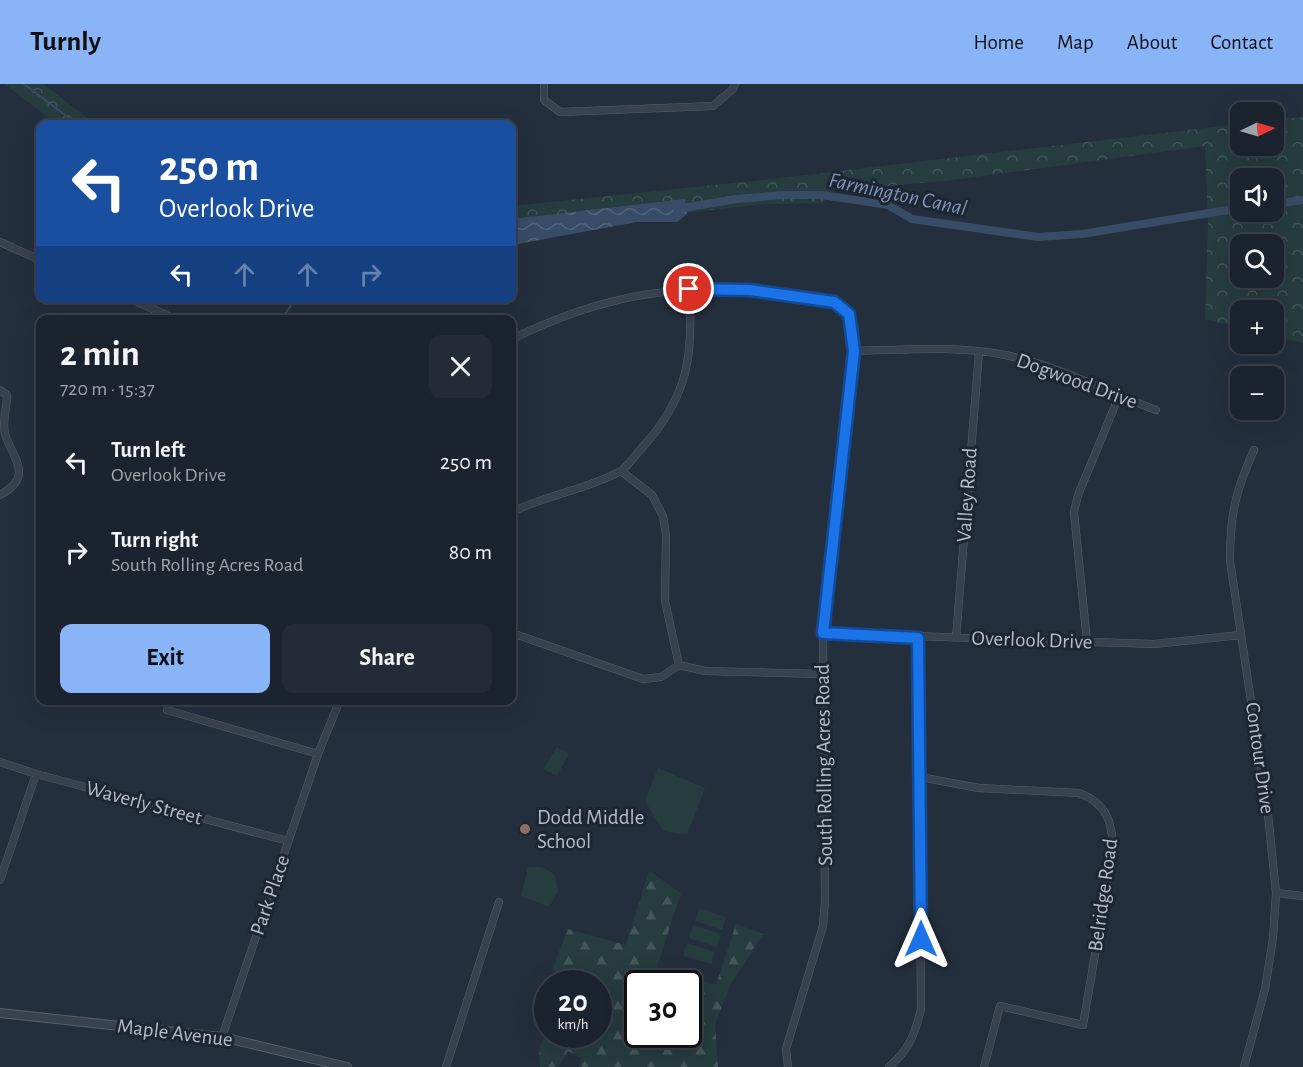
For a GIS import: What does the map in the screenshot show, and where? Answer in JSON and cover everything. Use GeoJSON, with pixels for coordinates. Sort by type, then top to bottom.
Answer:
{"type":"FeatureCollection","features":[{"type":"Feature","properties":{"kind":"street"},"geometry":{"type":"LineString","coordinates":[[544,84],[544,99],[560,112],[713,106],[733,89],[735,84]]}},
{"type":"Feature","properties":{"kind":"street"},"geometry":{"type":"LineString","coordinates":[[0,242],[36,258]]}},
{"type":"Feature","properties":{"kind":"street"},"geometry":{"type":"LineString","coordinates":[[516,511],[537,500],[621,471],[656,433],[675,401],[688,369],[692,336],[689,289]]}},
{"type":"Feature","properties":{"kind":"street","name":"South Rolling Acres Road"},"geometry":{"type":"LineString","coordinates":[[516,337],[590,305],[641,294],[689,289],[750,290],[834,302],[849,314],[854,351],[823,633],[825,900],[823,926],[786,1049],[788,1067]]}},
{"type":"Feature","properties":{"kind":"street"},"geometry":{"type":"LineString","coordinates":[[140,303],[166,315]]}},
{"type":"Feature","properties":{"kind":"street","name":"Dogwood Drive"},"geometry":{"type":"LineString","coordinates":[[854,351],[979,352],[1005,355],[1047,367],[1156,410]]}},
{"type":"Feature","properties":{"kind":"street","name":"Valley Road"},"geometry":{"type":"LineString","coordinates":[[956,638],[979,352]]}},
{"type":"Feature","properties":{"kind":"street"},"geometry":{"type":"LineString","coordinates":[[0,390],[7,395],[5,434],[18,458],[19,467],[9,489],[0,495]]}},
{"type":"Feature","properties":{"kind":"street"},"geometry":{"type":"LineString","coordinates":[[1087,642],[1074,512],[1078,495],[1119,396]]}},
{"type":"Feature","properties":{"kind":"street","name":"Contour Drive"},"geometry":{"type":"LineString","coordinates":[[1245,1067],[1265,989],[1273,938],[1276,893],[1268,814],[1230,561],[1230,521],[1239,483],[1254,450]]}},
{"type":"Feature","properties":{"kind":"street"},"geometry":{"type":"LineString","coordinates":[[621,471],[652,495],[663,516],[666,536],[665,601],[679,665]]}},
{"type":"Feature","properties":{"kind":"street","name":"Overlook Drive"},"geometry":{"type":"LineString","coordinates":[[823,633],[918,638],[1154,644],[1241,635]]}},
{"type":"Feature","properties":{"kind":"street"},"geometry":{"type":"LineString","coordinates":[[516,634],[643,679],[662,677],[679,665],[705,671],[822,674]]}},
{"type":"Feature","properties":{"kind":"street"},"geometry":{"type":"LineString","coordinates":[[889,1067],[903,1055],[915,1035],[921,1009],[918,638]]}},
{"type":"Feature","properties":{"kind":"street","name":"Park Place"},"geometry":{"type":"LineString","coordinates":[[222,1037],[318,754],[338,705]]}},
{"type":"Feature","properties":{"kind":"street"},"geometry":{"type":"LineString","coordinates":[[167,710],[318,754]]}},
{"type":"Feature","properties":{"kind":"street","name":"Waverly Street"},"geometry":{"type":"LineString","coordinates":[[0,762],[36,774],[288,841]]}},
{"type":"Feature","properties":{"kind":"street"},"geometry":{"type":"LineString","coordinates":[[0,880],[36,774]]}},
{"type":"Feature","properties":{"kind":"street","name":"Belridge Road"},"geometry":{"type":"LineString","coordinates":[[920,777],[979,788],[1079,793],[1093,798],[1106,809],[1112,827],[1113,849],[1083,1025],[1000,1006],[984,1067]]}},
{"type":"Feature","properties":{"kind":"street"},"geometry":{"type":"LineString","coordinates":[[1276,893],[1303,896]]}},
{"type":"Feature","properties":{"kind":"street"},"geometry":{"type":"LineString","coordinates":[[446,1067],[499,902]]}},
{"type":"Feature","properties":{"kind":"street","name":"Maple Avenue"},"geometry":{"type":"LineString","coordinates":[[0,1013],[222,1037],[347,1067]]}},
{"type":"Feature","properties":{"kind":"green space"},"geometry":{"type":"Polygon","coordinates":[[[5,84],[43,84],[90,120],[51,120],[5,84]]]}},
{"type":"Feature","properties":{"kind":"green space"},"geometry":{"type":"Polygon","coordinates":[[[1303,117],[1303,343],[1284,338],[1284,300],[1230,300],[1230,325],[1205,319],[1208,221],[1205,146],[945,181],[829,191],[824,203],[764,204],[516,233],[516,206],[763,180],[1230,125],[1230,156],[1284,156],[1284,119],[1303,117]]]}},
{"type":"Feature","properties":{"kind":"green space"},"geometry":{"type":"Polygon","coordinates":[[[557,747],[569,754],[557,776],[543,769],[557,747]]]}},
{"type":"Feature","properties":{"kind":"green space"},"geometry":{"type":"Polygon","coordinates":[[[658,768],[705,788],[687,835],[663,831],[645,801],[658,768]]]}},
{"type":"Feature","properties":{"kind":"green space"},"geometry":{"type":"Polygon","coordinates":[[[528,867],[542,867],[555,875],[558,892],[549,907],[521,896],[528,867]]]}},
{"type":"Feature","properties":{"kind":"green space"},"geometry":{"type":"Polygon","coordinates":[[[649,871],[681,893],[657,967],[667,970],[624,970],[624,1048],[702,1048],[702,981],[716,985],[736,924],[763,934],[731,984],[715,1024],[718,1067],[579,1067],[581,1058],[568,1051],[558,1067],[540,1067],[540,1048],[612,1048],[612,970],[552,970],[568,929],[626,945],[649,871]]]}},
{"type":"Feature","properties":{"kind":"green space"},"geometry":{"type":"Polygon","coordinates":[[[699,908],[726,917],[722,930],[695,921],[699,908]]]}},
{"type":"Feature","properties":{"kind":"green space"},"geometry":{"type":"Polygon","coordinates":[[[693,925],[721,934],[717,947],[689,938],[693,925]]]}},
{"type":"Feature","properties":{"kind":"green space"},"geometry":{"type":"Polygon","coordinates":[[[687,943],[715,952],[711,964],[683,956],[687,943]]]}},
{"type":"Feature","properties":{"kind":"water"},"geometry":{"type":"Polygon","coordinates":[[[685,199],[687,214],[677,222],[637,222],[516,244],[516,219],[685,199]]]}},
{"type":"Feature","properties":{"kind":"waterway"},"geometry":{"type":"LineString","coordinates":[[24,84],[72,120]]}},
{"type":"Feature","properties":{"kind":"waterway","name":"Farmington Canal"},"geometry":{"type":"LineString","coordinates":[[677,209],[737,199],[783,195],[822,195],[888,205],[912,219],[1038,237],[1082,234],[1230,210]]}},
{"type":"Feature","properties":{"kind":"waterway","name":"Farmington Canal"},"geometry":{"type":"LineString","coordinates":[[1284,203],[1303,200]]}},
{"type":"Feature","properties":{"kind":"waterway"},"geometry":{"type":"LineString","coordinates":[[284,315],[293,303]]}},
{"type":"Feature","properties":{"kind":"place","name":"Dodd Middle School"},"geometry":{"type":"Point","coordinates":[525,829]}},
{"type":"Feature","properties":{"kind":"route"},"geometry":{"type":"LineString","coordinates":[[689,289],[750,290],[834,302],[849,314],[854,351],[823,633],[918,638],[921,939]]}}]}
